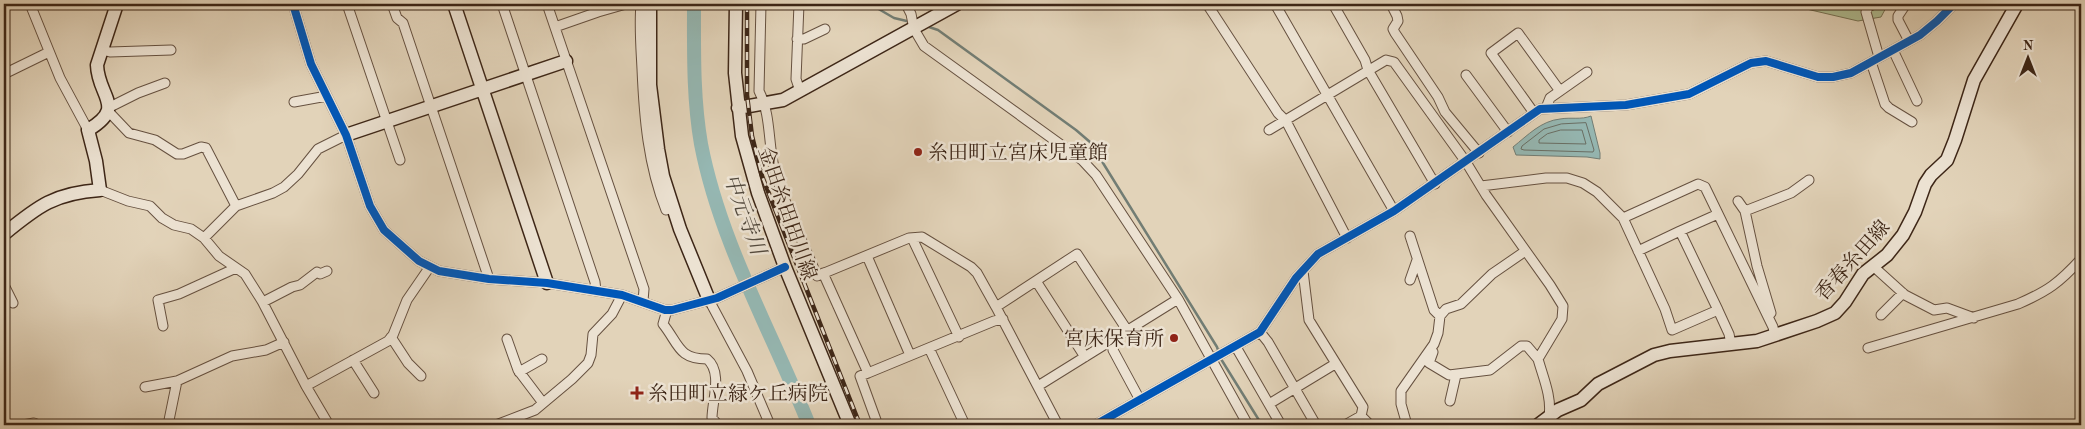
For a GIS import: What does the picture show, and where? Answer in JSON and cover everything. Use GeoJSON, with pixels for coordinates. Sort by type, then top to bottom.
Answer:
{"type":"FeatureCollection","features":[{"type":"Feature","properties":{"kind":"main road"},"geometry":{"type":"LineString","coordinates":[[4,234],[34,209],[50,200],[73,193],[100,190],[96,161],[88,130],[106,117],[108,110],[103,84],[97,73],[97,65],[118,4]]}},
{"type":"Feature","properties":{"kind":"main road"},"geometry":{"type":"LineString","coordinates":[[454,4],[484,89],[547,283]]}},
{"type":"Feature","properties":{"kind":"main road"},"geometry":{"type":"LineString","coordinates":[[650,4],[650,85],[663,176],[680,230],[713,299]]}},
{"type":"Feature","properties":{"kind":"main road","name":"金田糸田田川線"},"geometry":{"type":"LineString","coordinates":[[736,4],[735,73],[742,136],[779,270],[850,425]]}},
{"type":"Feature","properties":{"kind":"main road"},"geometry":{"type":"LineString","coordinates":[[738,108],[783,100],[957,4]]}},
{"type":"Feature","properties":{"kind":"main road","name":"香春糸田線"},"geometry":{"type":"LineString","coordinates":[[1538,425],[1548,416],[1581,400],[1598,384],[1654,355],[1670,351],[1757,341],[1775,336],[1835,312],[1845,302],[1863,274],[1887,255],[1903,234],[1915,212],[1925,184],[1931,175],[1947,160],[1974,80],[2016,4]]}},
{"type":"Feature","properties":{"kind":"main road"},"geometry":{"type":"LineString","coordinates":[[346,135],[566,61]]}},
{"type":"Feature","properties":{"kind":"street"},"geometry":{"type":"LineString","coordinates":[[30,4],[49,52],[79,116],[88,130]]}},
{"type":"Feature","properties":{"kind":"street"},"geometry":{"type":"LineString","coordinates":[[293,4],[311,64],[346,135],[370,206],[384,230],[429,268],[489,279],[547,283],[622,295],[667,310],[713,299],[779,270]]}},
{"type":"Feature","properties":{"kind":"street"},"geometry":{"type":"LineString","coordinates":[[347,4],[400,160]]}},
{"type":"Feature","properties":{"kind":"street"},"geometry":{"type":"LineString","coordinates":[[392,4],[397,18],[402,23],[432,106],[489,279]]}},
{"type":"Feature","properties":{"kind":"street"},"geometry":{"type":"LineString","coordinates":[[502,4],[595,282],[596,291]]}},
{"type":"Feature","properties":{"kind":"street"},"geometry":{"type":"LineString","coordinates":[[547,4],[644,289],[643,301]]}},
{"type":"Feature","properties":{"kind":"street"},"geometry":{"type":"LineString","coordinates":[[555,27],[597,8],[626,4]]}},
{"type":"Feature","properties":{"kind":"street"},"geometry":{"type":"LineString","coordinates":[[641,4],[641,52],[645,124],[661,197],[666,210],[673,207]]}},
{"type":"Feature","properties":{"kind":"street"},"geometry":{"type":"LineString","coordinates":[[761,4],[759,92],[766,104],[778,182],[817,276],[912,238],[922,237],[971,267],[977,273],[996,307],[1058,425]]}},
{"type":"Feature","properties":{"kind":"street"},"geometry":{"type":"LineString","coordinates":[[799,4],[796,79],[800,90]]}},
{"type":"Feature","properties":{"kind":"street"},"geometry":{"type":"LineString","coordinates":[[906,4],[911,14],[914,29],[924,46],[1082,160],[1096,175],[1178,299],[1248,425]]}},
{"type":"Feature","properties":{"kind":"street"},"geometry":{"type":"LineString","coordinates":[[1207,4],[1278,113],[1286,121],[1347,238]]}},
{"type":"Feature","properties":{"kind":"street"},"geometry":{"type":"LineString","coordinates":[[1275,4],[1394,211]]}},
{"type":"Feature","properties":{"kind":"street"},"geometry":{"type":"LineString","coordinates":[[1333,4],[1365,60],[1368,70],[1435,184]]}},
{"type":"Feature","properties":{"kind":"street"},"geometry":{"type":"LineString","coordinates":[[1390,4],[1398,21],[1393,29],[1395,33],[1438,98],[1445,112],[1479,152]]}},
{"type":"Feature","properties":{"kind":"street"},"geometry":{"type":"LineString","coordinates":[[1874,4],[1868,7],[1866,12],[1879,57]]}},
{"type":"Feature","properties":{"kind":"street"},"geometry":{"type":"LineString","coordinates":[[1906,4],[1898,16],[1898,20],[1909,41]]}},
{"type":"Feature","properties":{"kind":"street"},"geometry":{"type":"LineString","coordinates":[[1095,425],[1260,332],[1296,278],[1318,254],[1394,211],[1534,113],[1546,108],[1576,109],[1626,105],[1689,94],[1751,63],[1766,61],[1818,77],[1851,73],[1928,29],[1954,4]]}},
{"type":"Feature","properties":{"kind":"street"},"geometry":{"type":"LineString","coordinates":[[797,39],[804,39],[825,29]]}},
{"type":"Feature","properties":{"kind":"street"},"geometry":{"type":"LineString","coordinates":[[1534,113],[1491,53],[1518,33],[1560,91]]}},
{"type":"Feature","properties":{"kind":"street"},"geometry":{"type":"LineString","coordinates":[[102,50],[110,52],[171,50]]}},
{"type":"Feature","properties":{"kind":"street"},"geometry":{"type":"LineString","coordinates":[[1892,50],[1917,101]]}},
{"type":"Feature","properties":{"kind":"street"},"geometry":{"type":"LineString","coordinates":[[4,74],[49,52]]}},
{"type":"Feature","properties":{"kind":"street"},"geometry":{"type":"LineString","coordinates":[[1269,130],[1386,60],[1394,62],[1466,162],[1524,252],[1546,279],[1562,306],[1562,320],[1538,359]]}},
{"type":"Feature","properties":{"kind":"street"},"geometry":{"type":"LineString","coordinates":[[1870,62],[1885,104],[1912,122]]}},
{"type":"Feature","properties":{"kind":"street"},"geometry":{"type":"LineString","coordinates":[[1546,108],[1550,98],[1587,72]]}},
{"type":"Feature","properties":{"kind":"street"},"geometry":{"type":"LineString","coordinates":[[1466,75],[1508,132]]}},
{"type":"Feature","properties":{"kind":"street"},"geometry":{"type":"LineString","coordinates":[[165,83],[138,93],[108,110],[129,133],[154,140],[177,154],[183,154],[201,147],[206,148],[236,206]]}},
{"type":"Feature","properties":{"kind":"street"},"geometry":{"type":"LineString","coordinates":[[294,102],[327,96]]}},
{"type":"Feature","properties":{"kind":"street"},"geometry":{"type":"LineString","coordinates":[[204,238],[236,206],[273,193],[284,187],[298,174],[318,149],[346,135]]}},
{"type":"Feature","properties":{"kind":"street"},"geometry":{"type":"LineString","coordinates":[[1481,186],[1546,178],[1567,178],[1583,183],[1597,192],[1623,218],[1665,309],[1672,330],[1718,310]]}},
{"type":"Feature","properties":{"kind":"street"},"geometry":{"type":"LineString","coordinates":[[1745,211],[1791,194],[1809,180]]}},
{"type":"Feature","properties":{"kind":"street"},"geometry":{"type":"LineString","coordinates":[[1623,218],[1698,184],[1705,186],[1775,336]]}},
{"type":"Feature","properties":{"kind":"street"},"geometry":{"type":"LineString","coordinates":[[100,190],[128,201],[150,206],[162,218],[174,225],[191,229],[204,238],[219,256],[245,274],[263,302],[306,386],[329,425]]}},
{"type":"Feature","properties":{"kind":"street"},"geometry":{"type":"LineString","coordinates":[[1738,201],[1745,211],[1757,266],[1771,313],[1767,316]]}},
{"type":"Feature","properties":{"kind":"street"},"geometry":{"type":"LineString","coordinates":[[1638,251],[1718,214]]}},
{"type":"Feature","properties":{"kind":"street"},"geometry":{"type":"LineString","coordinates":[[1680,231],[1729,334],[1731,344]]}},
{"type":"Feature","properties":{"kind":"street"},"geometry":{"type":"LineString","coordinates":[[1410,236],[1434,310],[1440,316]]}},
{"type":"Feature","properties":{"kind":"street"},"geometry":{"type":"LineString","coordinates":[[912,238],[959,337]]}},
{"type":"Feature","properties":{"kind":"street"},"geometry":{"type":"LineString","coordinates":[[1524,252],[1492,274],[1461,304],[1446,309],[1440,316],[1438,332],[1429,363],[1449,375],[1490,370],[1521,346],[1527,346],[1538,359],[1548,391],[1550,408],[1548,416]]}},
{"type":"Feature","properties":{"kind":"street"},"geometry":{"type":"LineString","coordinates":[[996,307],[1078,254],[1127,330]]}},
{"type":"Feature","properties":{"kind":"street"},"geometry":{"type":"LineString","coordinates":[[867,256],[910,355]]}},
{"type":"Feature","properties":{"kind":"street"},"geometry":{"type":"LineString","coordinates":[[1410,280],[1418,259]]}},
{"type":"Feature","properties":{"kind":"street"},"geometry":{"type":"LineString","coordinates":[[1868,348],[2018,304],[2060,282],[2081,259]]}},
{"type":"Feature","properties":{"kind":"street"},"geometry":{"type":"LineString","coordinates":[[1874,267],[1903,293],[1934,310],[1947,308],[1974,318]]}},
{"type":"Feature","properties":{"kind":"street"},"geometry":{"type":"LineString","coordinates":[[163,326],[158,300],[179,294],[236,268]]}},
{"type":"Feature","properties":{"kind":"street"},"geometry":{"type":"LineString","coordinates":[[306,386],[388,341],[409,295],[429,268]]}},
{"type":"Feature","properties":{"kind":"street"},"geometry":{"type":"LineString","coordinates":[[263,302],[292,287],[300,285],[317,272],[320,274],[327,271]]}},
{"type":"Feature","properties":{"kind":"street"},"geometry":{"type":"LineString","coordinates":[[1303,272],[1309,320],[1363,407],[1361,416],[1345,425]]}},
{"type":"Feature","properties":{"kind":"street"},"geometry":{"type":"LineString","coordinates":[[823,273],[868,373]]}},
{"type":"Feature","properties":{"kind":"street"},"geometry":{"type":"LineString","coordinates":[[1036,281],[1085,357]]}},
{"type":"Feature","properties":{"kind":"street"},"geometry":{"type":"LineString","coordinates":[[4,285],[12,303]]}},
{"type":"Feature","properties":{"kind":"street"},"geometry":{"type":"LineString","coordinates":[[1881,315],[1903,293]]}},
{"type":"Feature","properties":{"kind":"street"},"geometry":{"type":"LineString","coordinates":[[498,425],[535,410],[588,363],[591,355],[593,334],[612,314],[622,295]]}},
{"type":"Feature","properties":{"kind":"street"},"geometry":{"type":"LineString","coordinates":[[713,299],[770,425]]}},
{"type":"Feature","properties":{"kind":"street"},"geometry":{"type":"LineString","coordinates":[[1038,386],[1178,299]]}},
{"type":"Feature","properties":{"kind":"street"},"geometry":{"type":"LineString","coordinates":[[667,310],[663,324],[680,350],[688,357],[709,360],[712,365],[716,382],[712,418],[718,425]]}},
{"type":"Feature","properties":{"kind":"street"},"geometry":{"type":"LineString","coordinates":[[876,420],[860,376],[959,337],[994,321],[1003,320]]}},
{"type":"Feature","properties":{"kind":"street"},"geometry":{"type":"LineString","coordinates":[[1260,332],[1316,425]]}},
{"type":"Feature","properties":{"kind":"street"},"geometry":{"type":"LineString","coordinates":[[391,337],[408,363],[421,376]]}},
{"type":"Feature","properties":{"kind":"street"},"geometry":{"type":"LineString","coordinates":[[507,339],[520,372],[543,403]]}},
{"type":"Feature","properties":{"kind":"street"},"geometry":{"type":"LineString","coordinates":[[145,387],[177,381],[232,356],[266,350],[284,342]]}},
{"type":"Feature","properties":{"kind":"street"},"geometry":{"type":"LineString","coordinates":[[1407,425],[1401,404],[1401,391],[1434,344]]}},
{"type":"Feature","properties":{"kind":"street"},"geometry":{"type":"LineString","coordinates":[[1236,347],[1282,425]]}},
{"type":"Feature","properties":{"kind":"street"},"geometry":{"type":"LineString","coordinates":[[929,348],[965,425]]}},
{"type":"Feature","properties":{"kind":"street"},"geometry":{"type":"LineString","coordinates":[[1113,350],[1140,400]]}},
{"type":"Feature","properties":{"kind":"street"},"geometry":{"type":"LineString","coordinates":[[520,372],[542,359]]}},
{"type":"Feature","properties":{"kind":"street"},"geometry":{"type":"LineString","coordinates":[[353,360],[374,393]]}},
{"type":"Feature","properties":{"kind":"street"},"geometry":{"type":"LineString","coordinates":[[1269,404],[1335,364]]}},
{"type":"Feature","properties":{"kind":"street"},"geometry":{"type":"LineString","coordinates":[[1450,401],[1456,375]]}},
{"type":"Feature","properties":{"kind":"street"},"geometry":{"type":"LineString","coordinates":[[168,425],[177,381]]}},
{"type":"Feature","properties":{"kind":"street"},"geometry":{"type":"LineString","coordinates":[[1361,416],[1370,425]]}},
{"type":"Feature","properties":{"kind":"street"},"geometry":{"type":"LineString","coordinates":[[24,425],[39,425]]}},
{"type":"Feature","properties":{"kind":"green space"},"geometry":{"type":"Polygon","coordinates":[[[1785,4],[1888,4],[1881,17],[1858,21],[1785,4]]]}},
{"type":"Feature","properties":{"kind":"water"},"geometry":{"type":"Polygon","coordinates":[[[1591,116],[1600,159],[1516,155],[1513,147],[1529,133],[1541,126],[1553,120],[1591,116]]]}},
{"type":"Feature","properties":{"kind":"waterway","name":"中元寺川"},"geometry":{"type":"LineString","coordinates":[[694,4],[694,74],[697,109],[701,144],[710,181],[721,217],[748,287],[809,425]]}},
{"type":"Feature","properties":{"kind":"waterway"},"geometry":{"type":"LineString","coordinates":[[870,4],[894,18],[911,22]]}},
{"type":"Feature","properties":{"kind":"waterway"},"geometry":{"type":"LineString","coordinates":[[926,26],[938,30],[1090,142],[1217,347],[1221,359],[1262,425]]}},
{"type":"Feature","properties":{"kind":"railway"},"geometry":{"type":"LineString","coordinates":[[747,4],[747,95],[752,136],[762,176],[860,425]]}},
{"type":"Feature","properties":{"kind":"cycle path"},"geometry":{"type":"LineString","coordinates":[[293,4],[311,64],[346,135],[370,206],[384,230],[419,261],[439,271],[489,279],[547,283],[622,295],[665,310],[672,310],[717,298],[785,267]]}},
{"type":"Feature","properties":{"kind":"cycle path"},"geometry":{"type":"LineString","coordinates":[[1095,425],[1260,332],[1296,278],[1318,254],[1394,211],[1540,109],[1626,105],[1689,94],[1751,63],[1766,61],[1818,77],[1833,77],[1851,73],[1920,35],[1954,4]]}},
{"type":"Feature","properties":{"kind":"place","name":"糸田町立宮床児童館"},"geometry":{"type":"Point","coordinates":[918,152]}},
{"type":"Feature","properties":{"kind":"place","name":"宮床保育所"},"geometry":{"type":"Point","coordinates":[1174,338]}},
{"type":"Feature","properties":{"kind":"place","name":"糸田町立緑ケ丘病院"},"geometry":{"type":"Point","coordinates":[637,393]}}]}
